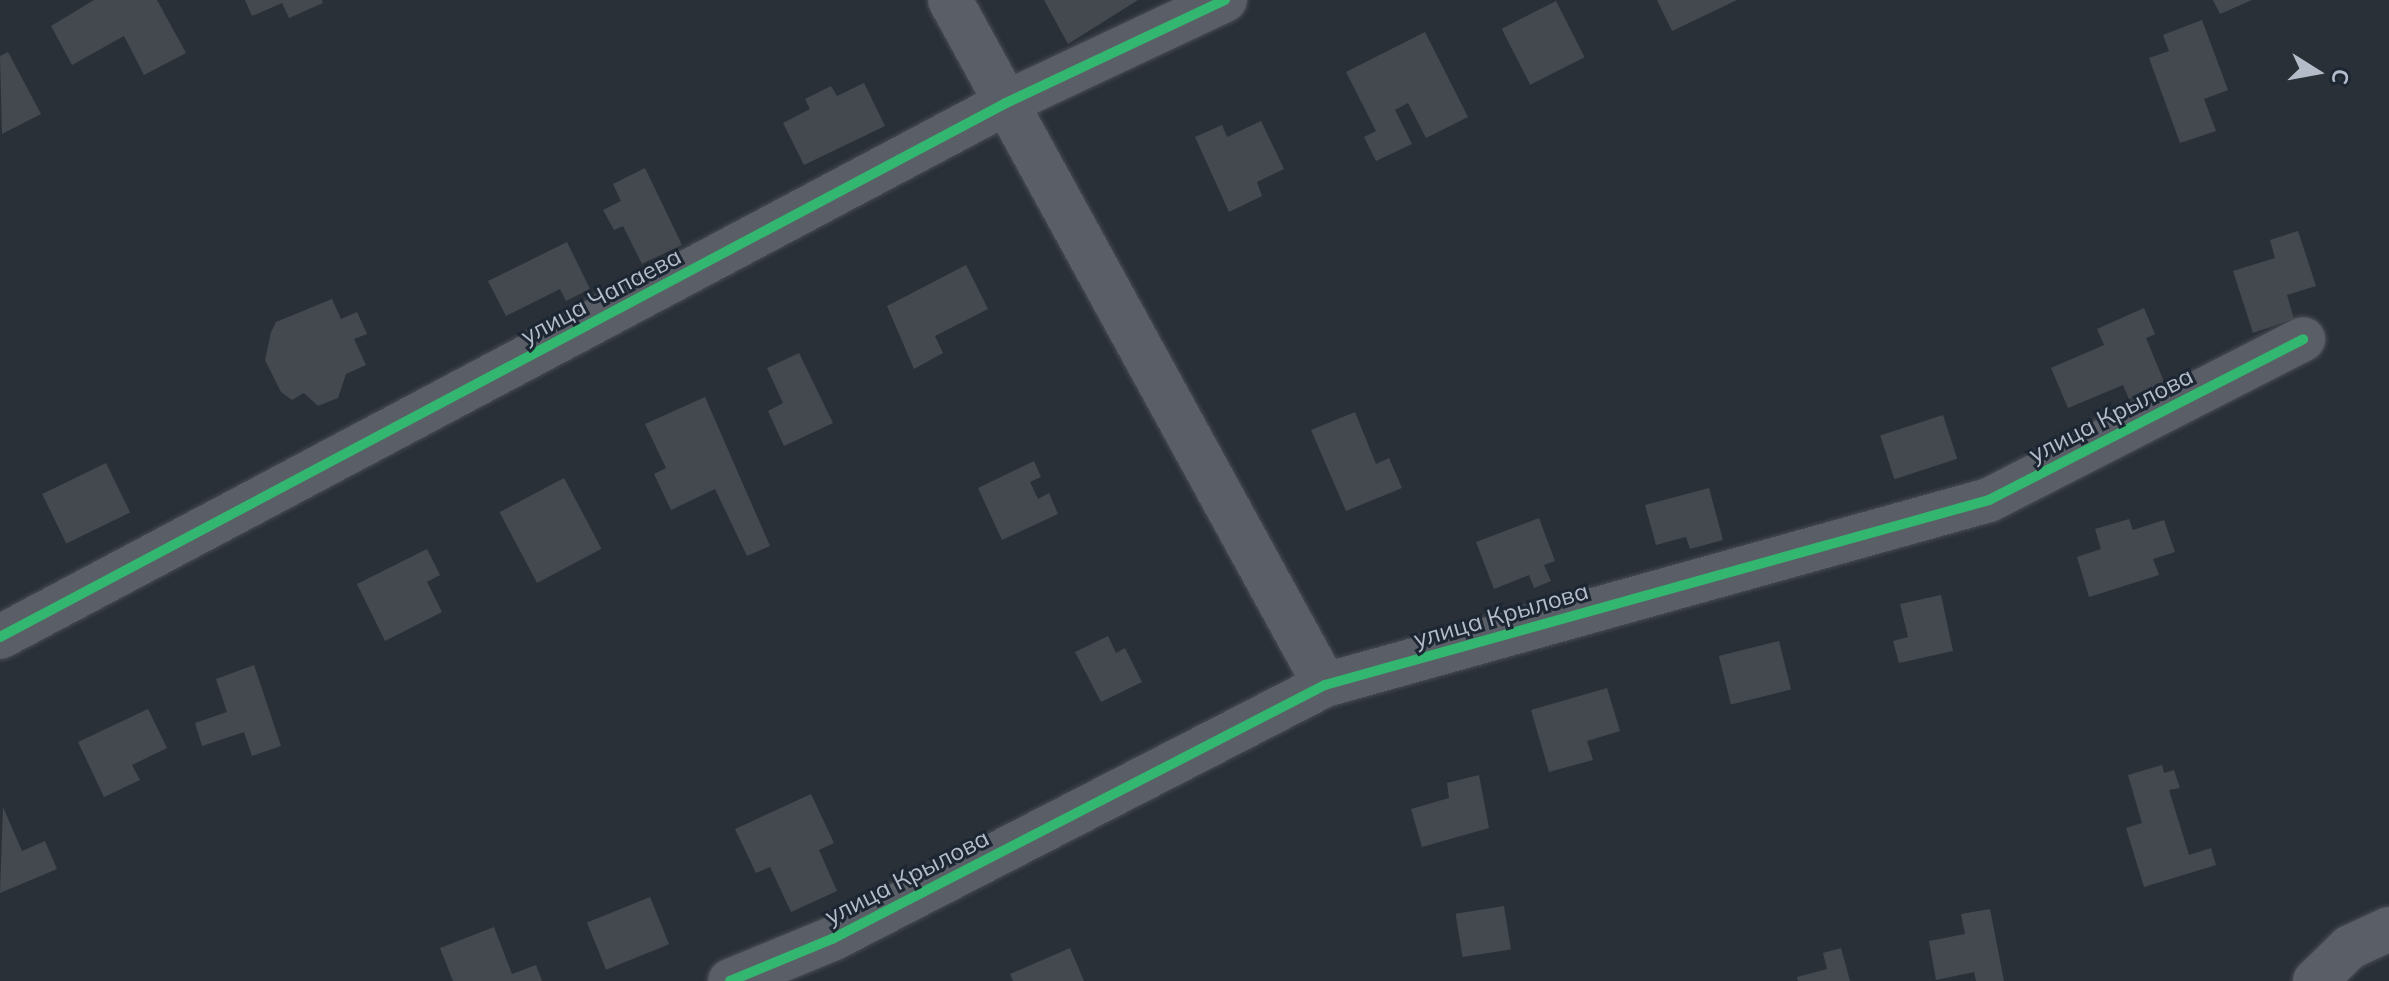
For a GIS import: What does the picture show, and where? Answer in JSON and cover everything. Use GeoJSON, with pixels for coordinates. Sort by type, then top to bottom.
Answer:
{"type":"FeatureCollection","features":[{"type":"Feature","properties":{"kind":"street"},"geometry":{"type":"LineString","coordinates":[[950,0],[1325,685]]}},
{"type":"Feature","properties":{"kind":"street","name":"улица Чапаева"},"geometry":{"type":"LineString","coordinates":[[0,637],[1006,103],[1225,0]]}},
{"type":"Feature","properties":{"kind":"street","name":"улица Крылова"},"geometry":{"type":"LineString","coordinates":[[730,981],[832,939],[1325,685],[1989,500],[2303,339]]}},
{"type":"Feature","properties":{"kind":"street"},"geometry":{"type":"LineString","coordinates":[[2315,981],[2350,947],[2389,929]]}},
{"type":"Feature","properties":{"kind":"building"},"geometry":{"type":"Polygon","coordinates":[[[94,0],[157,0],[186,53],[144,75],[124,36],[72,65],[51,26],[94,0]]]}},
{"type":"Feature","properties":{"kind":"building"},"geometry":{"type":"Polygon","coordinates":[[[245,0],[322,0],[323,3],[289,18],[282,3],[252,16],[245,0]]]}},
{"type":"Feature","properties":{"kind":"building"},"geometry":{"type":"Polygon","coordinates":[[[1044,0],[1138,0],[1068,44],[1044,0]]]}},
{"type":"Feature","properties":{"kind":"building"},"geometry":{"type":"Polygon","coordinates":[[[1657,0],[1737,0],[1672,31],[1657,0]]]}},
{"type":"Feature","properties":{"kind":"building"},"geometry":{"type":"Polygon","coordinates":[[[2213,0],[2252,0],[2220,14],[2213,0]]]}},
{"type":"Feature","properties":{"kind":"building"},"geometry":{"type":"Polygon","coordinates":[[[1556,1],[1585,57],[1530,85],[1502,29],[1556,1]]]}},
{"type":"Feature","properties":{"kind":"building"},"geometry":{"type":"Polygon","coordinates":[[[2202,20],[2228,90],[2204,99],[2216,131],[2180,143],[2149,58],[2169,51],[2163,35],[2202,20]]]}},
{"type":"Feature","properties":{"kind":"building"},"geometry":{"type":"Polygon","coordinates":[[[1425,32],[1468,117],[1426,138],[1408,103],[1395,110],[1412,144],[1376,161],[1364,137],[1376,131],[1346,72],[1425,32]]]}},
{"type":"Feature","properties":{"kind":"building"},"geometry":{"type":"Polygon","coordinates":[[[8,52],[41,114],[2,134],[0,56],[8,52]]]}},
{"type":"Feature","properties":{"kind":"building"},"geometry":{"type":"Polygon","coordinates":[[[864,83],[885,126],[804,165],[783,123],[810,109],[805,99],[831,86],[837,96],[864,83]]]}},
{"type":"Feature","properties":{"kind":"building"},"geometry":{"type":"Polygon","coordinates":[[[1261,121],[1284,169],[1257,182],[1262,196],[1229,212],[1195,137],[1222,125],[1227,137],[1261,121]]]}},
{"type":"Feature","properties":{"kind":"building"},"geometry":{"type":"Polygon","coordinates":[[[645,168],[682,245],[642,264],[623,226],[614,230],[603,210],[621,201],[613,184],[645,168]]]}},
{"type":"Feature","properties":{"kind":"building"},"geometry":{"type":"Polygon","coordinates":[[[2298,231],[2316,286],[2287,295],[2294,319],[2253,333],[2233,271],[2275,258],[2270,240],[2298,231]]]}},
{"type":"Feature","properties":{"kind":"building"},"geometry":{"type":"Polygon","coordinates":[[[567,242],[590,289],[566,301],[560,289],[506,316],[488,281],[567,242]]]}},
{"type":"Feature","properties":{"kind":"building"},"geometry":{"type":"Polygon","coordinates":[[[966,265],[988,309],[935,336],[943,353],[914,369],[887,306],[966,265]]]}},
{"type":"Feature","properties":{"kind":"building"},"geometry":{"type":"Polygon","coordinates":[[[332,299],[341,319],[357,312],[367,334],[354,339],[366,365],[346,374],[338,398],[318,406],[304,393],[292,400],[281,392],[265,360],[271,332],[276,322],[332,299]]]}},
{"type":"Feature","properties":{"kind":"building"},"geometry":{"type":"Polygon","coordinates":[[[2144,308],[2155,334],[2146,338],[2165,384],[2129,399],[2123,385],[2068,408],[2051,368],[2104,345],[2097,329],[2144,308]]]}},
{"type":"Feature","properties":{"kind":"building"},"geometry":{"type":"Polygon","coordinates":[[[799,353],[833,423],[784,446],[768,411],[783,403],[767,368],[799,353]]]}},
{"type":"Feature","properties":{"kind":"building"},"geometry":{"type":"Polygon","coordinates":[[[705,397],[770,546],[747,556],[715,489],[671,510],[654,474],[666,468],[645,424],[705,397]]]}},
{"type":"Feature","properties":{"kind":"building"},"geometry":{"type":"Polygon","coordinates":[[[1355,412],[1376,464],[1389,458],[1402,488],[1346,511],[1311,430],[1355,412]]]}},
{"type":"Feature","properties":{"kind":"building"},"geometry":{"type":"Polygon","coordinates":[[[1943,415],[1957,459],[1894,479],[1880,435],[1943,415]]]}},
{"type":"Feature","properties":{"kind":"building"},"geometry":{"type":"Polygon","coordinates":[[[1034,461],[1041,477],[1030,482],[1038,499],[1049,493],[1058,514],[1002,540],[978,488],[1034,461]]]}},
{"type":"Feature","properties":{"kind":"building"},"geometry":{"type":"Polygon","coordinates":[[[106,463],[130,512],[66,544],[42,494],[106,463]]]}},
{"type":"Feature","properties":{"kind":"building"},"geometry":{"type":"Polygon","coordinates":[[[564,478],[602,549],[537,583],[500,512],[564,478]]]}},
{"type":"Feature","properties":{"kind":"building"},"geometry":{"type":"Polygon","coordinates":[[[1709,488],[1723,540],[1690,549],[1686,537],[1656,545],[1645,505],[1709,488]]]}},
{"type":"Feature","properties":{"kind":"building"},"geometry":{"type":"Polygon","coordinates":[[[1539,518],[1555,561],[1544,565],[1551,581],[1534,588],[1529,575],[1494,589],[1476,542],[1539,518]]]}},
{"type":"Feature","properties":{"kind":"building"},"geometry":{"type":"Polygon","coordinates":[[[2129,519],[2133,530],[2164,520],[2175,552],[2153,559],[2159,575],[2089,597],[2077,557],[2101,549],[2095,529],[2129,519]]]}},
{"type":"Feature","properties":{"kind":"building"},"geometry":{"type":"Polygon","coordinates":[[[427,549],[440,575],[427,582],[442,612],[385,641],[357,584],[427,549]]]}},
{"type":"Feature","properties":{"kind":"building"},"geometry":{"type":"Polygon","coordinates":[[[1941,595],[1953,651],[1899,663],[1893,641],[1908,637],[1900,604],[1941,595]]]}},
{"type":"Feature","properties":{"kind":"building"},"geometry":{"type":"Polygon","coordinates":[[[1108,636],[1116,653],[1125,648],[1142,682],[1101,702],[1075,652],[1108,636]]]}},
{"type":"Feature","properties":{"kind":"building"},"geometry":{"type":"Polygon","coordinates":[[[1779,641],[1791,690],[1731,705],[1719,656],[1779,641]]]}},
{"type":"Feature","properties":{"kind":"building"},"geometry":{"type":"Polygon","coordinates":[[[254,665],[281,746],[252,756],[244,732],[202,746],[195,723],[227,712],[216,679],[254,665]]]}},
{"type":"Feature","properties":{"kind":"building"},"geometry":{"type":"Polygon","coordinates":[[[1607,688],[1620,731],[1587,741],[1593,760],[1549,772],[1531,710],[1607,688]]]}},
{"type":"Feature","properties":{"kind":"building"},"geometry":{"type":"Polygon","coordinates":[[[148,709],[167,748],[132,765],[140,780],[104,797],[78,742],[148,709]]]}},
{"type":"Feature","properties":{"kind":"building"},"geometry":{"type":"Polygon","coordinates":[[[2162,765],[2164,773],[2174,770],[2180,788],[2169,790],[2189,855],[2211,848],[2216,865],[2144,887],[2126,828],[2142,823],[2128,775],[2162,765]]]}},
{"type":"Feature","properties":{"kind":"building"},"geometry":{"type":"Polygon","coordinates":[[[1479,775],[1489,828],[1422,847],[1411,809],[1449,798],[1447,783],[1479,775]]]}},
{"type":"Feature","properties":{"kind":"building"},"geometry":{"type":"Polygon","coordinates":[[[811,794],[834,843],[819,850],[837,891],[791,912],[770,867],[756,873],[735,829],[811,794]]]}},
{"type":"Feature","properties":{"kind":"building"},"geometry":{"type":"Polygon","coordinates":[[[3,807],[22,851],[45,841],[57,869],[0,893],[3,807]]]}},
{"type":"Feature","properties":{"kind":"building"},"geometry":{"type":"Polygon","coordinates":[[[650,897],[669,944],[606,970],[587,922],[650,897]]]}},
{"type":"Feature","properties":{"kind":"building"},"geometry":{"type":"Polygon","coordinates":[[[1504,906],[1511,949],[1462,957],[1456,914],[1504,906]]]}},
{"type":"Feature","properties":{"kind":"building"},"geometry":{"type":"Polygon","coordinates":[[[1990,909],[2004,981],[1976,981],[1974,972],[1936,980],[1929,941],[1965,934],[1961,914],[1990,909]]]}},
{"type":"Feature","properties":{"kind":"building"},"geometry":{"type":"Polygon","coordinates":[[[494,927],[512,974],[536,965],[542,981],[453,981],[440,948],[494,927]]]}},
{"type":"Feature","properties":{"kind":"building"},"geometry":{"type":"Polygon","coordinates":[[[1070,948],[1084,981],[1013,981],[1010,974],[1070,948]]]}},
{"type":"Feature","properties":{"kind":"building"},"geometry":{"type":"Polygon","coordinates":[[[1841,948],[1850,981],[1798,981],[1797,977],[1827,969],[1823,953],[1841,948]]]}},
{"type":"Feature","properties":{"kind":"cycle path"},"geometry":{"type":"LineString","coordinates":[[0,637],[1006,103],[1225,0]]}},
{"type":"Feature","properties":{"kind":"cycle path"},"geometry":{"type":"LineString","coordinates":[[730,981],[832,939],[1325,685],[1989,500],[2303,339]]}}]}
